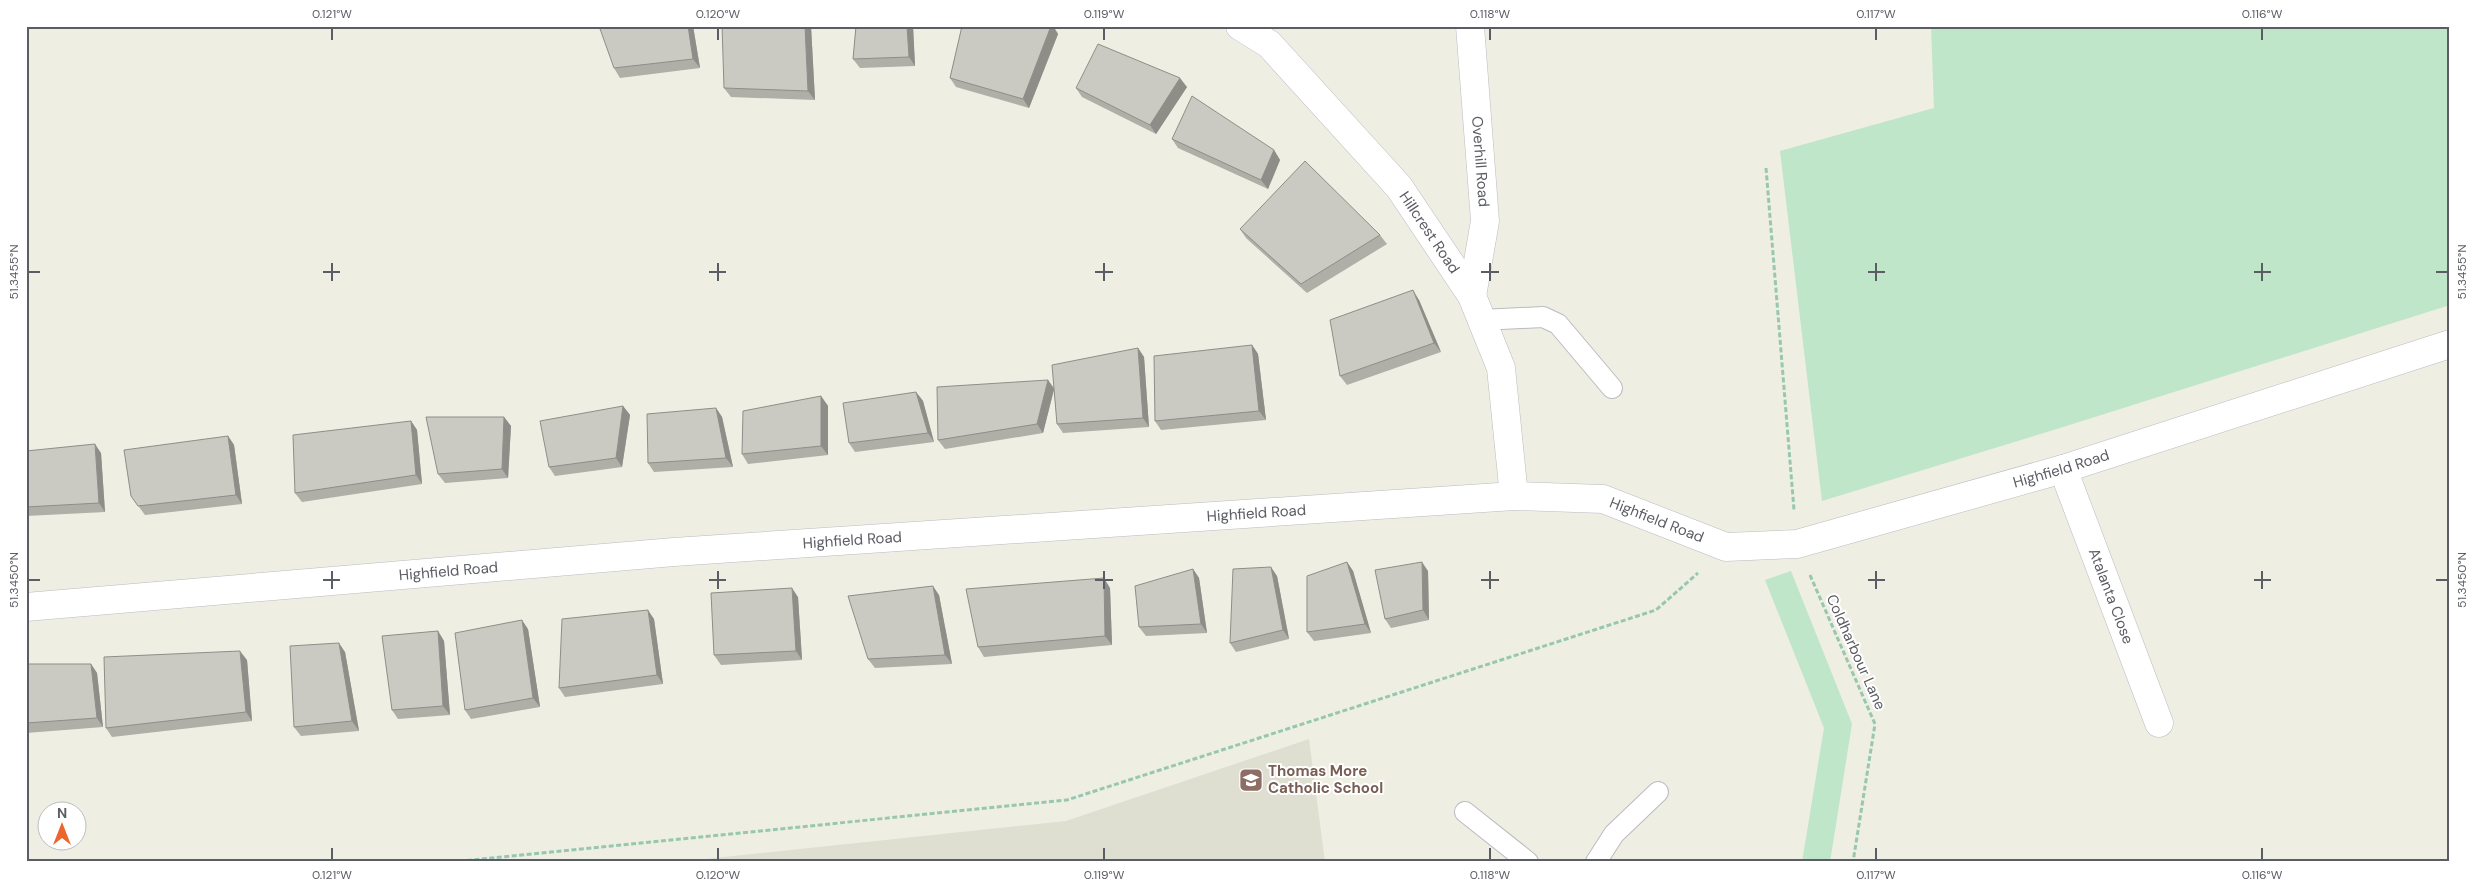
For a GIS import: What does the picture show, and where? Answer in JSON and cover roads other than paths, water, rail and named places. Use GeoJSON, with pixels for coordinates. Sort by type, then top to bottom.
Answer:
{"type":"FeatureCollection","features":[{"type":"Feature","properties":{"kind":"street","name":"Hillcrest Road"},"geometry":{"type":"LineString","coordinates":[[1240,26],[1269,44],[1399,187],[1476,308],[1500,368],[1514,496]]}},
{"type":"Feature","properties":{"kind":"street","name":"Overhill Road"},"geometry":{"type":"LineString","coordinates":[[1470,26],[1485,221],[1476,308]]}},
{"type":"Feature","properties":{"kind":"street","name":"Highfield Road"},"geometry":{"type":"LineString","coordinates":[[26,607],[674,552],[1514,496],[1603,499],[1726,547],[1797,544],[2063,469],[2450,344]]}},
{"type":"Feature","properties":{"kind":"street","name":"Atalanta Close"},"geometry":{"type":"LineString","coordinates":[[2063,469],[2159,723]]}},
{"type":"Feature","properties":{"kind":"lane"},"geometry":{"type":"LineString","coordinates":[[1476,308],[1543,317],[1558,324],[1612,388]]}},
{"type":"Feature","properties":{"kind":"lane"},"geometry":{"type":"LineString","coordinates":[[1596,862],[1614,834],[1658,792]]}},
{"type":"Feature","properties":{"kind":"lane"},"geometry":{"type":"LineString","coordinates":[[1465,812],[1528,862]]}},
{"type":"Feature","properties":{"kind":"place","name":"Thomas More Catholic School"},"geometry":{"type":"Point","coordinates":[1251,780]}}]}
